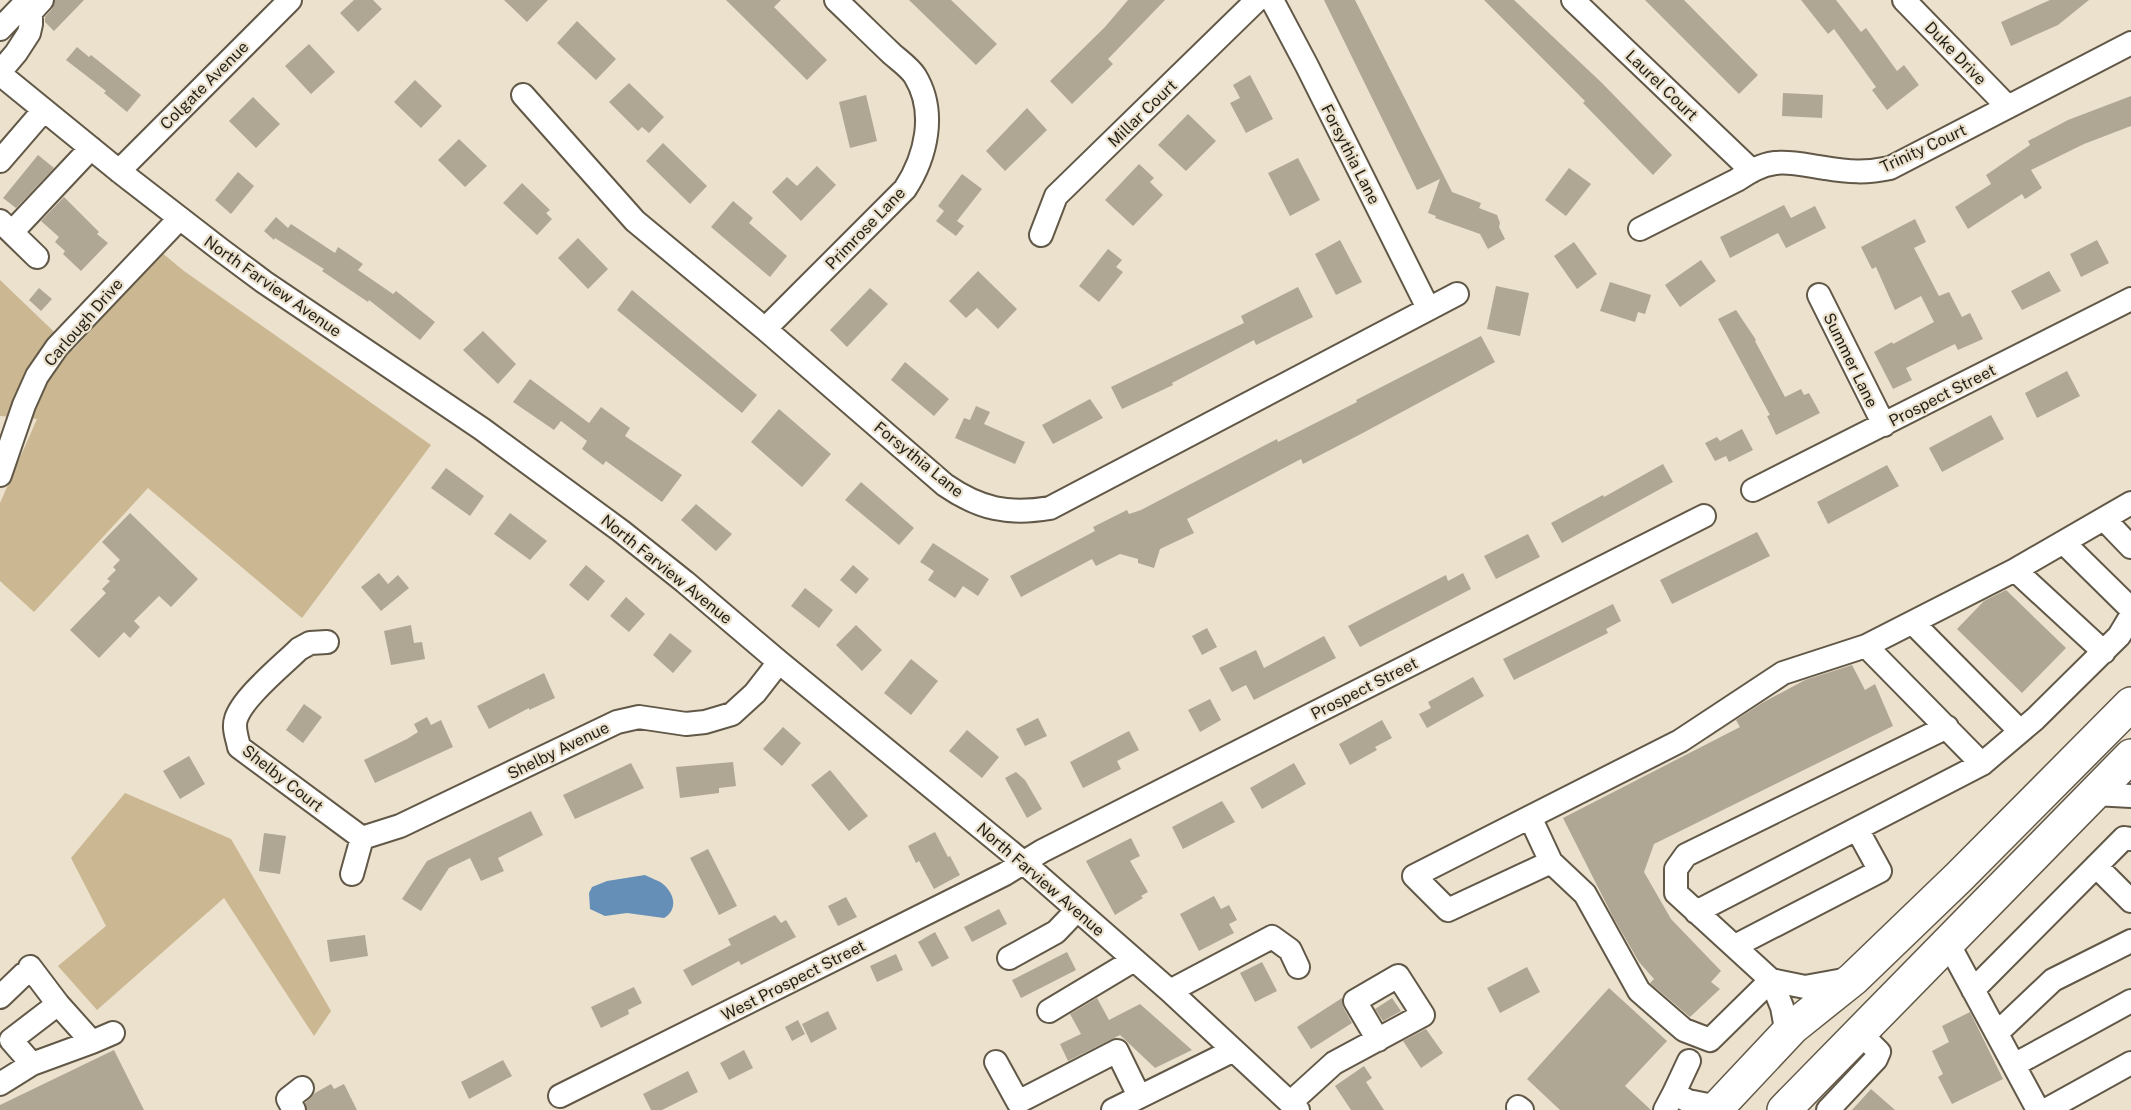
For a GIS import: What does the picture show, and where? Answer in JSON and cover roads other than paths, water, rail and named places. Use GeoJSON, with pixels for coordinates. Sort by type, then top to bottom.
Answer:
{"type":"FeatureCollection","features":[{"type":"Feature","properties":{"kind":"highway"},"geometry":{"type":"LineString","coordinates":[[1724,1109],[1787,1034],[1853,978],[1959,877],[2131,704]]}},
{"type":"Feature","properties":{"kind":"highway"},"geometry":{"type":"LineString","coordinates":[[1784,1110],[1869,1042],[1948,943],[2131,756]]}},
{"type":"Feature","properties":{"kind":"highway"},"geometry":{"type":"LineString","coordinates":[[1724,1109],[1806,1041],[1853,978]]}},
{"type":"Feature","properties":{"kind":"street"},"geometry":{"type":"LineString","coordinates":[[0,29],[28,0]]}},
{"type":"Feature","properties":{"kind":"street"},"geometry":{"type":"LineString","coordinates":[[0,73],[24,42],[31,24],[32,12],[42,0]]}},
{"type":"Feature","properties":{"kind":"street","name":"Colgate Avenue"},"geometry":{"type":"LineString","coordinates":[[119,171],[290,0]]}},
{"type":"Feature","properties":{"kind":"street","name":"Primrose Lane"},"geometry":{"type":"LineString","coordinates":[[765,329],[905,189],[916,173],[923,154],[927,134],[927,114],[923,94],[915,75],[836,0]]}},
{"type":"Feature","properties":{"kind":"street","name":"Millar Court"},"geometry":{"type":"LineString","coordinates":[[1041,235],[1056,196],[1257,0]]}},
{"type":"Feature","properties":{"kind":"street","name":"Forsythia Lane"},"geometry":{"type":"LineString","coordinates":[[1272,0],[1428,308]]}},
{"type":"Feature","properties":{"kind":"street","name":"Laurel Court"},"geometry":{"type":"LineString","coordinates":[[1573,0],[1752,171]]}},
{"type":"Feature","properties":{"kind":"street","name":"Duke Drive"},"geometry":{"type":"LineString","coordinates":[[1904,0],[2008,107]]}},
{"type":"Feature","properties":{"kind":"street","name":"Trinity Court"},"geometry":{"type":"LineString","coordinates":[[1640,229],[1752,171],[1774,164],[1791,163],[1858,172],[1890,168],[2131,43]]}},
{"type":"Feature","properties":{"kind":"street","name":"North Farview Avenue"},"geometry":{"type":"LineString","coordinates":[[0,73],[179,219],[264,282],[482,429],[621,531],[685,582],[1024,863],[1170,991],[1294,1107]]}},
{"type":"Feature","properties":{"kind":"street","name":"Forsythia Lane"},"geometry":{"type":"LineString","coordinates":[[523,95],[635,221],[765,329],[945,485],[981,505],[1004,511],[1028,512],[1050,507],[1457,294]]}},
{"type":"Feature","properties":{"kind":"street"},"geometry":{"type":"LineString","coordinates":[[0,160],[44,110]]}},
{"type":"Feature","properties":{"kind":"street"},"geometry":{"type":"LineString","coordinates":[[37,257],[6,227],[92,148]]}},
{"type":"Feature","properties":{"kind":"street","name":"Carlough Drive"},"geometry":{"type":"LineString","coordinates":[[0,475],[24,405],[37,376],[57,347],[179,219]]}},
{"type":"Feature","properties":{"kind":"street","name":"Summer Lane"},"geometry":{"type":"LineString","coordinates":[[1819,295],[1884,425]]}},
{"type":"Feature","properties":{"kind":"street","name":"Prospect Street"},"geometry":{"type":"LineString","coordinates":[[1753,490],[2131,299]]}},
{"type":"Feature","properties":{"kind":"street"},"geometry":{"type":"LineString","coordinates":[[1551,862],[1448,910],[1414,876],[1534,826],[1680,741],[1783,673],[1866,646],[2015,570],[2131,503]]}},
{"type":"Feature","properties":{"kind":"street","name":"Prospect Street"},"geometry":{"type":"LineString","coordinates":[[1024,863],[1042,851],[1704,516]]}},
{"type":"Feature","properties":{"kind":"street"},"geometry":{"type":"LineString","coordinates":[[2105,520],[2131,547]]}},
{"type":"Feature","properties":{"kind":"street"},"geometry":{"type":"LineString","coordinates":[[2064,543],[2131,609]]}},
{"type":"Feature","properties":{"kind":"street"},"geometry":{"type":"LineString","coordinates":[[2015,570],[2104,652]]}},
{"type":"Feature","properties":{"kind":"street"},"geometry":{"type":"LineString","coordinates":[[1696,912],[1982,764],[2104,652],[2120,636],[2131,616]]}},
{"type":"Feature","properties":{"kind":"street"},"geometry":{"type":"LineString","coordinates":[[1912,623],[2020,731]]}},
{"type":"Feature","properties":{"kind":"street","name":"Shelby Court"},"geometry":{"type":"LineString","coordinates":[[327,642],[310,643],[292,656],[243,706],[236,718],[235,730],[239,747],[362,838]]}},
{"type":"Feature","properties":{"kind":"street"},"geometry":{"type":"LineString","coordinates":[[1866,646],[1982,764]]}},
{"type":"Feature","properties":{"kind":"street","name":"Shelby Avenue"},"geometry":{"type":"LineString","coordinates":[[362,838],[400,826],[617,722],[639,717],[686,724],[705,722],[732,714],[755,693],[779,662]]}},
{"type":"Feature","properties":{"kind":"street"},"geometry":{"type":"LineString","coordinates":[[1787,1034],[1782,1006],[1771,980],[1676,893],[1676,868],[1686,855],[1947,728]]}},
{"type":"Feature","properties":{"kind":"street"},"geometry":{"type":"LineString","coordinates":[[2094,794],[2131,796]]}},
{"type":"Feature","properties":{"kind":"street"},"geometry":{"type":"LineString","coordinates":[[1534,826],[1551,862],[1585,894],[1639,991],[1684,1030],[1710,1040],[1771,980]]}},
{"type":"Feature","properties":{"kind":"street"},"geometry":{"type":"LineString","coordinates":[[1734,946],[1880,871],[1857,829]]}},
{"type":"Feature","properties":{"kind":"street"},"geometry":{"type":"LineString","coordinates":[[352,874],[362,838]]}},
{"type":"Feature","properties":{"kind":"street"},"geometry":{"type":"LineString","coordinates":[[1973,990],[2124,838],[2131,839]]}},
{"type":"Feature","properties":{"kind":"street","name":"West Prospect Street"},"geometry":{"type":"LineString","coordinates":[[560,1096],[1024,863]]}},
{"type":"Feature","properties":{"kind":"street"},"geometry":{"type":"LineString","coordinates":[[2096,866],[2131,901]]}},
{"type":"Feature","properties":{"kind":"street"},"geometry":{"type":"LineString","coordinates":[[1010,958],[1056,932],[1077,910]]}},
{"type":"Feature","properties":{"kind":"street"},"geometry":{"type":"LineString","coordinates":[[1170,991],[1272,937],[1290,950],[1298,967]]}},
{"type":"Feature","properties":{"kind":"street"},"geometry":{"type":"LineString","coordinates":[[1997,1034],[2053,980],[2131,941]]}},
{"type":"Feature","properties":{"kind":"street"},"geometry":{"type":"LineString","coordinates":[[1948,943],[2038,1110]]}},
{"type":"Feature","properties":{"kind":"street"},"geometry":{"type":"LineString","coordinates":[[1049,1011],[1134,960]]}},
{"type":"Feature","properties":{"kind":"street"},"geometry":{"type":"LineString","coordinates":[[0,997],[27,970],[92,1042]]}},
{"type":"Feature","properties":{"kind":"street"},"geometry":{"type":"LineString","coordinates":[[1771,980],[1805,987],[1853,978]]}},
{"type":"Feature","properties":{"kind":"street"},"geometry":{"type":"LineString","coordinates":[[2014,1065],[2131,1001]]}},
{"type":"Feature","properties":{"kind":"street"},"geometry":{"type":"LineString","coordinates":[[32,1064],[10,1040],[57,1004]]}},
{"type":"Feature","properties":{"kind":"street"},"geometry":{"type":"LineString","coordinates":[[0,1084],[32,1064],[113,1033]]}},
{"type":"Feature","properties":{"kind":"street"},"geometry":{"type":"LineString","coordinates":[[1294,1107],[1334,1063],[1378,1040]]}},
{"type":"Feature","properties":{"kind":"street"},"geometry":{"type":"LineString","coordinates":[[1828,1110],[1876,1059],[1869,1042]]}},
{"type":"Feature","properties":{"kind":"street"},"geometry":{"type":"LineString","coordinates":[[1113,1110],[1232,1051]]}},
{"type":"Feature","properties":{"kind":"street"},"geometry":{"type":"LineString","coordinates":[[996,1062],[1018,1102],[1117,1052],[1139,1096]]}},
{"type":"Feature","properties":{"kind":"street"},"geometry":{"type":"LineString","coordinates":[[1689,1060],[1670,1102],[1688,1101],[1724,1109]]}},
{"type":"Feature","properties":{"kind":"street"},"geometry":{"type":"LineString","coordinates":[[2046,1110],[2131,1063]]}},
{"type":"Feature","properties":{"kind":"street"},"geometry":{"type":"LineString","coordinates":[[294,1110],[288,1099],[302,1088]]}},
{"type":"Feature","properties":{"kind":"water"},"geometry":{"type":"Polygon","coordinates":[[[645,875],[659,881],[670,892],[673,906],[664,918],[627,913],[605,916],[590,909],[589,893],[592,887],[607,881],[645,875]]]}}]}
